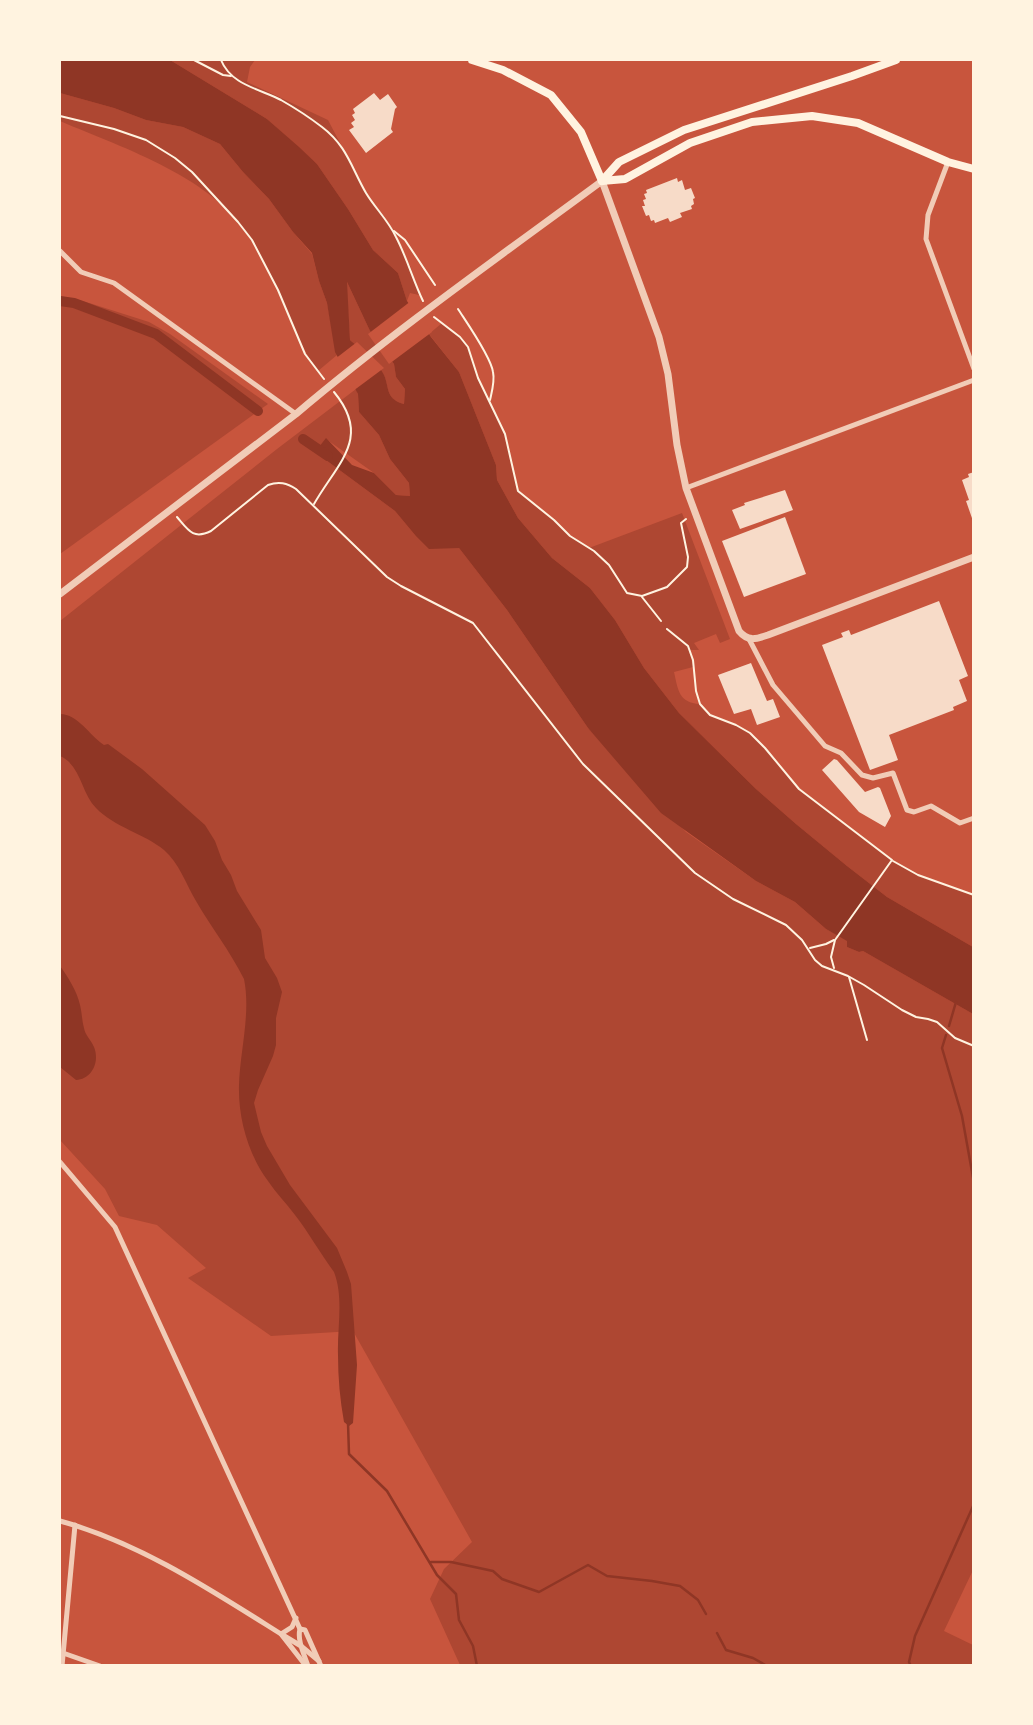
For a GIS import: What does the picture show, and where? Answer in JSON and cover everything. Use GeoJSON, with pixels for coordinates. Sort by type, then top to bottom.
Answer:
{"type":"FeatureCollection","features":[{"type":"Feature","properties":{"kind":"main road"},"geometry":{"type":"LineString","coordinates":[[472,60],[503,70],[551,95],[581,132],[602,181]]}},
{"type":"Feature","properties":{"kind":"main road"},"geometry":{"type":"LineString","coordinates":[[602,181],[619,162],[684,130],[896,60]]}},
{"type":"Feature","properties":{"kind":"main road"},"geometry":{"type":"LineString","coordinates":[[602,181],[625,179],[690,143],[752,122],[812,116],[858,123],[948,162],[974,169]]}},
{"type":"Feature","properties":{"kind":"street"},"geometry":{"type":"LineString","coordinates":[[948,162],[928,215],[926,239],[974,369]]}},
{"type":"Feature","properties":{"kind":"street"},"geometry":{"type":"LineString","coordinates":[[60,594],[296,414],[429,306],[602,181],[659,337],[668,374],[677,445],[686,488],[739,631],[748,639],[773,685],[825,746],[841,753],[862,775],[873,778],[893,774],[907,810],[914,812],[930,806],[960,823],[974,818]]}},
{"type":"Feature","properties":{"kind":"street"},"geometry":{"type":"LineString","coordinates":[[60,251],[81,272],[114,283],[296,414]]}},
{"type":"Feature","properties":{"kind":"street"},"geometry":{"type":"LineString","coordinates":[[686,488],[974,380]]}},
{"type":"Feature","properties":{"kind":"street"},"geometry":{"type":"LineString","coordinates":[[748,639],[768,635],[974,557]]}},
{"type":"Feature","properties":{"kind":"street"},"geometry":{"type":"LineString","coordinates":[[60,1162],[116,1227],[296,1618],[307,1665]]}},
{"type":"Feature","properties":{"kind":"street"},"geometry":{"type":"LineString","coordinates":[[60,1521],[113,1538],[155,1558],[301,1646],[320,1663]]}},
{"type":"Feature","properties":{"kind":"street"},"geometry":{"type":"LineString","coordinates":[[62,1665],[75,1525]]}},
{"type":"Feature","properties":{"kind":"street"},"geometry":{"type":"LineString","coordinates":[[281,1634],[289,1630],[296,1618]]}},
{"type":"Feature","properties":{"kind":"street"},"geometry":{"type":"LineString","coordinates":[[300,1629],[305,1630],[320,1663]]}},
{"type":"Feature","properties":{"kind":"street"},"geometry":{"type":"LineString","coordinates":[[281,1634],[307,1665]]}},
{"type":"Feature","properties":{"kind":"street"},"geometry":{"type":"LineString","coordinates":[[63,1653],[100,1665]]}},
{"type":"Feature","properties":{"kind":"path"},"geometry":{"type":"LineString","coordinates":[[194,60],[223,75],[232,76]]}},
{"type":"Feature","properties":{"kind":"path"},"geometry":{"type":"LineString","coordinates":[[221,60],[232,76],[279,99],[334,137],[344,149],[372,202],[392,229],[411,268],[418,290],[429,306]]}},
{"type":"Feature","properties":{"kind":"path"},"geometry":{"type":"LineString","coordinates":[[60,116],[131,134],[162,149],[192,172],[253,240],[305,354],[348,411],[352,433],[346,452],[313,505]]}},
{"type":"Feature","properties":{"kind":"path"},"geometry":{"type":"LineString","coordinates":[[392,229],[405,240],[435,285]]}},
{"type":"Feature","properties":{"kind":"path"},"geometry":{"type":"LineString","coordinates":[[458,309],[492,365],[494,373],[490,401]]}},
{"type":"Feature","properties":{"kind":"path"},"geometry":{"type":"LineString","coordinates":[[432,315],[464,341],[473,359],[478,378],[505,434],[518,491],[570,536],[594,551],[608,565],[627,593],[642,596],[667,587],[687,567],[688,557],[681,523],[686,519]]}},
{"type":"Feature","properties":{"kind":"path"},"geometry":{"type":"LineString","coordinates":[[171,509],[189,530],[198,535],[211,531],[263,488],[273,483],[290,485],[394,582],[473,623],[583,764],[705,881],[786,925],[822,965],[848,976],[902,1010],[937,1023],[955,1038],[974,1046]]}},
{"type":"Feature","properties":{"kind":"path"},"geometry":{"type":"LineString","coordinates":[[642,596],[661,621]]}},
{"type":"Feature","properties":{"kind":"path"},"geometry":{"type":"LineString","coordinates":[[667,629],[688,646],[700,704],[710,715],[750,733],[799,789],[892,860],[919,875],[974,895]]}},
{"type":"Feature","properties":{"kind":"path"},"geometry":{"type":"LineString","coordinates":[[835,971],[831,957],[835,940],[892,860]]}},
{"type":"Feature","properties":{"kind":"path"},"geometry":{"type":"LineString","coordinates":[[807,948],[835,940]]}},
{"type":"Feature","properties":{"kind":"path"},"geometry":{"type":"LineString","coordinates":[[848,976],[867,1040]]}},
{"type":"Feature","properties":{"kind":"shaded area"},"geometry":{"type":"Polygon","coordinates":[[[60,60],[170,60],[267,119],[317,164],[373,250],[398,273],[407,301],[459,372],[496,465],[497,480],[518,518],[552,558],[590,588],[615,620],[644,668],[679,713],[756,789],[887,897],[973,947],[973,1014],[863,951],[847,947],[847,941],[826,929],[795,902],[756,881],[661,813],[588,728],[507,610],[459,548],[429,549],[395,511],[315,452],[326,438],[352,465],[374,473],[396,495],[410,496],[409,483],[390,459],[379,435],[359,412],[358,394],[335,352],[327,303],[312,253],[269,199],[220,144],[183,127],[146,120],[60,93],[60,60]],[[347,282],[350,340],[381,369],[393,399],[404,404],[405,389],[396,377],[394,364],[370,331],[347,282]]]}},
{"type":"Feature","properties":{"kind":"shaded area"},"geometry":{"type":"Polygon","coordinates":[[[170,60],[255,60],[250,67],[247,82],[328,120],[371,202],[384,216],[396,236],[411,268],[419,295],[410,293],[407,301],[398,273],[373,250],[317,164],[267,119],[170,60]]]}},
{"type":"Feature","properties":{"kind":"shaded area"},"geometry":{"type":"Polygon","coordinates":[[[60,93],[146,120],[183,127],[220,144],[269,199],[312,254],[327,303],[337,355],[318,371],[308,356],[253,242],[236,219],[215,199],[167,168],[60,121],[60,93]]]}},
{"type":"Feature","properties":{"kind":"shaded area"},"geometry":{"type":"Polygon","coordinates":[[[346,280],[370,331],[394,364],[396,377],[405,389],[404,404],[393,399],[381,369],[350,340],[346,280]]]}},
{"type":"Feature","properties":{"kind":"shaded area"},"geometry":{"type":"Polygon","coordinates":[[[60,296],[149,322],[268,404],[60,554],[60,296]]]}},
{"type":"Feature","properties":{"kind":"shaded area"},"geometry":{"type":"Polygon","coordinates":[[[442,323],[468,347],[478,378],[505,434],[518,491],[570,536],[589,548],[682,513],[730,639],[720,643],[716,634],[694,643],[699,650],[689,650],[693,667],[674,672],[681,694],[688,701],[700,704],[710,715],[750,733],[799,789],[892,860],[918,875],[973,895],[973,947],[887,897],[847,866],[756,789],[679,713],[644,668],[615,620],[590,588],[552,558],[518,518],[497,480],[496,465],[459,372],[429,334],[442,323]]]}},
{"type":"Feature","properties":{"kind":"shaded area"},"geometry":{"type":"Polygon","coordinates":[[[356,389],[359,412],[379,435],[390,459],[409,483],[410,496],[396,495],[374,473],[326,439],[315,452],[395,511],[415,535],[459,548],[507,610],[588,728],[686,832],[756,881],[795,902],[826,929],[848,941],[847,947],[863,951],[973,1014],[974,1568],[944,1631],[973,1645],[973,1665],[460,1665],[430,1599],[444,1569],[472,1542],[353,1331],[271,1336],[188,1278],[206,1268],[157,1225],[119,1216],[105,1189],[60,1140],[60,621],[356,389]]]}},
{"type":"Feature","properties":{"kind":"shaded area"},"geometry":{"type":"Polygon","coordinates":[[[60,714],[78,721],[104,745],[108,744],[142,769],[205,825],[237,891],[261,930],[265,958],[282,992],[276,1018],[276,1045],[254,1103],[267,1146],[290,1185],[337,1248],[351,1284],[357,1365],[353,1423],[349,1426],[344,1422],[338,1372],[339,1303],[334,1272],[261,1170],[242,1123],[239,1085],[246,1019],[244,979],[169,855],[156,844],[103,815],[91,802],[77,772],[60,756],[60,714]]]}},
{"type":"Feature","properties":{"kind":"shaded area"},"geometry":{"type":"Polygon","coordinates":[[[60,966],[77,995],[85,1031],[96,1053],[93,1069],[82,1079],[76,1080],[60,1067],[60,966]]]}},
{"type":"Feature","properties":{"kind":"pier"},"geometry":{"type":"Polygon","coordinates":[[[411,301],[432,332],[389,364],[368,334],[411,301]]]}},
{"type":"Feature","properties":{"kind":"pier"},"geometry":{"type":"Polygon","coordinates":[[[357,342],[384,368],[353,391],[335,359],[357,342]]]}},
{"type":"Feature","properties":{"kind":"building"},"geometry":{"type":"Polygon","coordinates":[[[374,93],[380,100],[388,94],[397,107],[391,129],[393,132],[366,153],[349,130],[354,127],[351,123],[355,120],[353,109],[374,93]]]}},
{"type":"Feature","properties":{"kind":"building"},"geometry":{"type":"Polygon","coordinates":[[[677,178],[678,182],[682,180],[685,190],[691,188],[695,198],[692,209],[680,213],[682,217],[670,222],[668,218],[655,223],[654,220],[651,221],[642,206],[645,206],[643,200],[646,199],[646,190],[677,178]]]}},
{"type":"Feature","properties":{"kind":"building"},"geometry":{"type":"Polygon","coordinates":[[[974,472],[974,521],[973,521],[962,480],[974,472]]]}},
{"type":"Feature","properties":{"kind":"building"},"geometry":{"type":"Polygon","coordinates":[[[785,490],[793,510],[740,529],[732,510],[745,505],[744,503],[785,490]]]}},
{"type":"Feature","properties":{"kind":"building"},"geometry":{"type":"Polygon","coordinates":[[[785,517],[806,574],[744,597],[722,541],[785,517]]]}},
{"type":"Feature","properties":{"kind":"building"},"geometry":{"type":"Polygon","coordinates":[[[939,601],[968,676],[959,680],[967,701],[953,707],[954,710],[889,735],[898,760],[870,770],[822,645],[843,637],[841,633],[849,630],[851,635],[939,601]]]}},
{"type":"Feature","properties":{"kind":"building"},"geometry":{"type":"Polygon","coordinates":[[[751,663],[767,701],[773,699],[780,717],[757,725],[751,709],[734,714],[718,675],[751,663]]]}},
{"type":"Feature","properties":{"kind":"building"},"geometry":{"type":"Polygon","coordinates":[[[834,759],[865,792],[880,788],[891,816],[885,827],[859,812],[822,770],[834,759]]]}},
{"type":"Feature","properties":{"kind":"waterway"},"geometry":{"type":"LineString","coordinates":[[60,301],[74,303],[156,334],[258,411]]}},
{"type":"Feature","properties":{"kind":"waterway"},"geometry":{"type":"LineString","coordinates":[[303,439],[328,456]]}},
{"type":"Feature","properties":{"kind":"waterway"},"geometry":{"type":"LineString","coordinates":[[949,1026],[956,1002]]}},
{"type":"Feature","properties":{"kind":"waterway"},"geometry":{"type":"LineString","coordinates":[[946,1035],[942,1048],[962,1116],[974,1183]]}},
{"type":"Feature","properties":{"kind":"waterway"},"geometry":{"type":"LineString","coordinates":[[348,1423],[349,1454],[387,1491],[437,1575],[456,1594],[459,1620],[473,1646],[477,1666]]}},
{"type":"Feature","properties":{"kind":"waterway"},"geometry":{"type":"LineString","coordinates":[[911,1666],[909,1662],[915,1636],[974,1504]]}},
{"type":"Feature","properties":{"kind":"waterway"},"geometry":{"type":"LineString","coordinates":[[431,1562],[451,1562],[493,1571],[502,1579],[539,1592],[588,1565],[607,1576],[680,1586],[698,1600],[706,1614]]}},
{"type":"Feature","properties":{"kind":"waterway"},"geometry":{"type":"LineString","coordinates":[[717,1633],[726,1650],[753,1658],[767,1666]]}}]}
